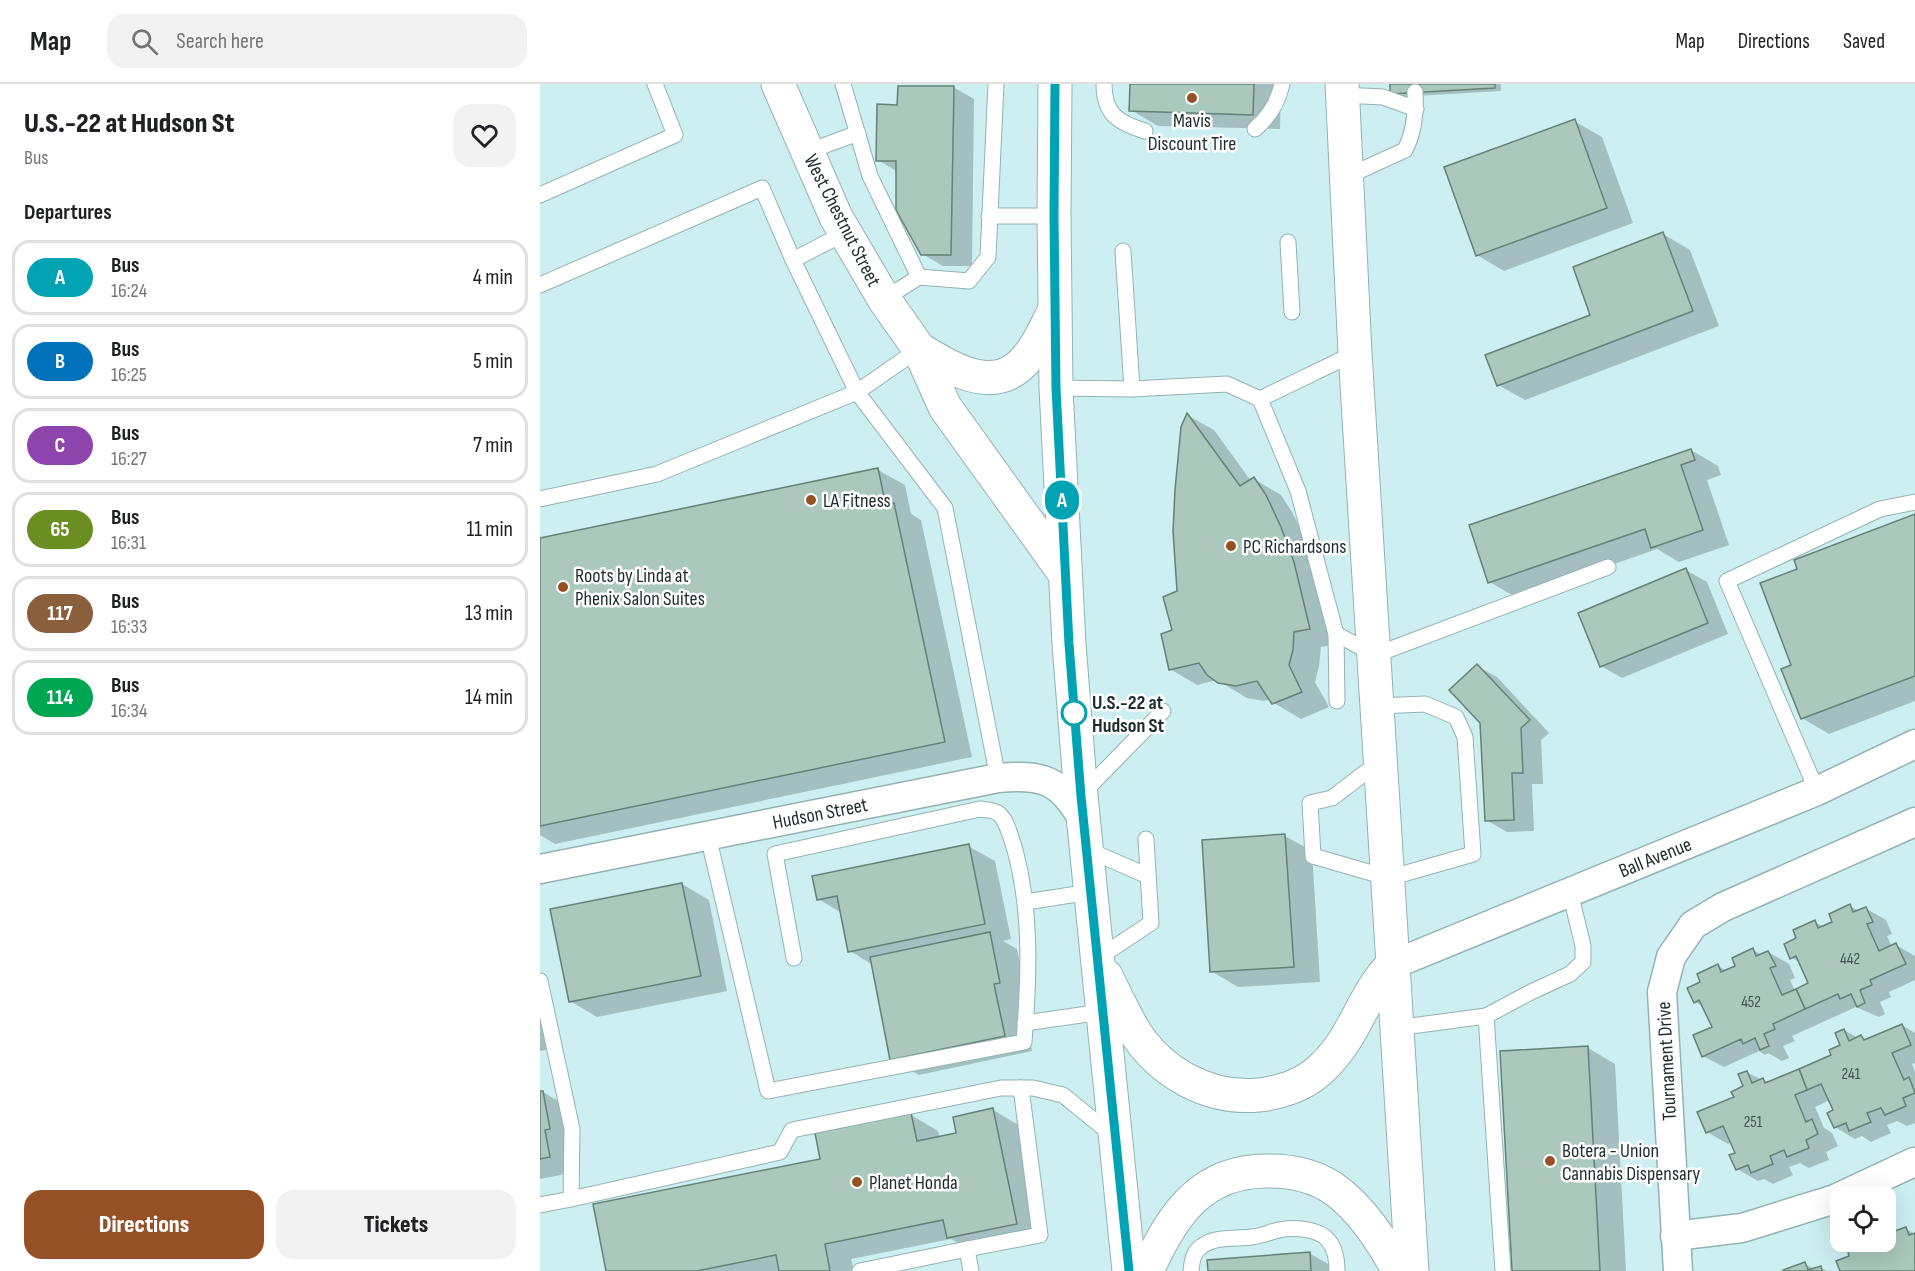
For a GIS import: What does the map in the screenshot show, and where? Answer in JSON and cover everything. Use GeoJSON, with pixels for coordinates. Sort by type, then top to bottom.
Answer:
{"type":"FeatureCollection","features":[{"type":"Feature","properties":{"kind":"main road"},"geometry":{"type":"LineString","coordinates":[[1055,84],[1056,388],[1065,574],[1083,822],[1129,1271]]}},
{"type":"Feature","properties":{"kind":"main road","name":"West Chestnut Street"},"geometry":{"type":"LineString","coordinates":[[780,85],[836,217],[884,299],[919,349]]}},
{"type":"Feature","properties":{"kind":"main road"},"geometry":{"type":"LineString","coordinates":[[1342,90],[1355,353],[1412,1271]]}},
{"type":"Feature","properties":{"kind":"main road"},"geometry":{"type":"LineString","coordinates":[[919,349],[944,365],[976,378],[1005,375],[1023,364],[1030,355],[1056,307]]}},
{"type":"Feature","properties":{"kind":"main road"},"geometry":{"type":"LineString","coordinates":[[919,349],[945,407],[1065,574]]}},
{"type":"Feature","properties":{"kind":"main road"},"geometry":{"type":"LineString","coordinates":[[1098,958],[1134,1030],[1158,1059],[1201,1088],[1231,1096],[1280,1091],[1297,1085],[1322,1069],[1346,1041],[1372,988],[1392,965]]}},
{"type":"Feature","properties":{"kind":"main road"},"geometry":{"type":"LineString","coordinates":[[1148,1271],[1167,1229],[1177,1214],[1201,1191],[1229,1176],[1269,1171],[1307,1176],[1333,1188],[1363,1217],[1399,1271]]}},
{"type":"Feature","properties":{"kind":"street","name":"Ball Avenue"},"geometry":{"type":"LineString","coordinates":[[1392,965],[1816,791],[1915,744]]}},
{"type":"Feature","properties":{"kind":"street","name":"Hudson Street"},"geometry":{"type":"LineString","coordinates":[[540,869],[998,778],[1032,776],[1050,782],[1068,796],[1083,822]]}},
{"type":"Feature","properties":{"kind":"street","name":"Tournament Drive"},"geometry":{"type":"LineString","coordinates":[[1678,1271],[1662,992],[1671,957],[1693,925],[1723,907],[1915,822]]}},
{"type":"Feature","properties":{"kind":"street"},"geometry":{"type":"LineString","coordinates":[[1675,1236],[1742,1228],[1835,1199],[1914,1162]]}},
{"type":"Feature","properties":{"kind":"lane"},"geometry":{"type":"LineString","coordinates":[[540,195],[675,135],[655,84]]}},
{"type":"Feature","properties":{"kind":"lane"},"geometry":{"type":"LineString","coordinates":[[845,84],[870,176],[919,277]]}},
{"type":"Feature","properties":{"kind":"lane"},"geometry":{"type":"LineString","coordinates":[[884,299],[919,277],[969,281],[988,257],[996,84]]}},
{"type":"Feature","properties":{"kind":"lane"},"geometry":{"type":"LineString","coordinates":[[1104,84],[1106,103],[1110,112],[1119,121],[1145,131]]}},
{"type":"Feature","properties":{"kind":"lane"},"geometry":{"type":"LineString","coordinates":[[1255,129],[1272,109],[1281,84]]}},
{"type":"Feature","properties":{"kind":"lane"},"geometry":{"type":"LineString","coordinates":[[1342,90],[1383,97],[1416,109]]}},
{"type":"Feature","properties":{"kind":"lane"},"geometry":{"type":"LineString","coordinates":[[1346,177],[1405,150],[1409,144],[1416,109],[1415,92]]}},
{"type":"Feature","properties":{"kind":"lane"},"geometry":{"type":"LineString","coordinates":[[807,152],[858,133]]}},
{"type":"Feature","properties":{"kind":"lane"},"geometry":{"type":"LineString","coordinates":[[540,285],[762,188],[857,392],[945,508],[998,778]]}},
{"type":"Feature","properties":{"kind":"lane"},"geometry":{"type":"LineString","coordinates":[[989,216],[1054,216]]}},
{"type":"Feature","properties":{"kind":"lane"},"geometry":{"type":"LineString","coordinates":[[794,260],[845,233]]}},
{"type":"Feature","properties":{"kind":"lane"},"geometry":{"type":"LineString","coordinates":[[1288,242],[1292,312]]}},
{"type":"Feature","properties":{"kind":"lane"},"geometry":{"type":"LineString","coordinates":[[1123,251],[1132,389]]}},
{"type":"Feature","properties":{"kind":"lane"},"geometry":{"type":"LineString","coordinates":[[540,499],[657,474],[857,392],[919,349]]}},
{"type":"Feature","properties":{"kind":"lane"},"geometry":{"type":"LineString","coordinates":[[1260,399],[1355,353]]}},
{"type":"Feature","properties":{"kind":"lane"},"geometry":{"type":"LineString","coordinates":[[1056,388],[1132,389],[1227,384],[1260,399],[1298,491],[1336,634],[1337,701]]}},
{"type":"Feature","properties":{"kind":"lane"},"geometry":{"type":"LineString","coordinates":[[1816,791],[1727,581],[1880,509],[1915,502]]}},
{"type":"Feature","properties":{"kind":"lane"},"geometry":{"type":"LineString","coordinates":[[1336,634],[1375,655],[1608,567]]}},
{"type":"Feature","properties":{"kind":"lane"},"geometry":{"type":"LineString","coordinates":[[1378,706],[1425,704],[1456,717],[1465,737],[1473,854],[1389,878],[1313,856],[1310,803],[1332,798],[1381,760]]}},
{"type":"Feature","properties":{"kind":"lane"},"geometry":{"type":"LineString","coordinates":[[1148,876],[1083,822],[1163,711]]}},
{"type":"Feature","properties":{"kind":"lane"},"geometry":{"type":"LineString","coordinates":[[708,836],[768,1091],[1024,1042],[1028,971],[1026,902],[1010,834],[1002,818],[996,812],[980,809],[775,854],[794,958]]}},
{"type":"Feature","properties":{"kind":"lane"},"geometry":{"type":"LineString","coordinates":[[1098,958],[1151,923],[1146,838]]}},
{"type":"Feature","properties":{"kind":"lane"},"geometry":{"type":"LineString","coordinates":[[1026,902],[1090,892]]}},
{"type":"Feature","properties":{"kind":"lane"},"geometry":{"type":"LineString","coordinates":[[1396,1028],[1486,1016],[1570,974],[1582,963],[1583,946],[1570,892]]}},
{"type":"Feature","properties":{"kind":"lane"},"geometry":{"type":"LineString","coordinates":[[540,981],[572,1129],[571,1199]]}},
{"type":"Feature","properties":{"kind":"lane"},"geometry":{"type":"LineString","coordinates":[[1026,1023],[1102,1012]]}},
{"type":"Feature","properties":{"kind":"lane"},"geometry":{"type":"LineString","coordinates":[[1486,1016],[1503,1271]]}},
{"type":"Feature","properties":{"kind":"lane"},"geometry":{"type":"LineString","coordinates":[[540,1057],[556,1053]]}},
{"type":"Feature","properties":{"kind":"lane"},"geometry":{"type":"LineString","coordinates":[[540,1205],[780,1152],[792,1130],[1001,1088],[1033,1088],[1063,1095],[1115,1137]]}},
{"type":"Feature","properties":{"kind":"lane"},"geometry":{"type":"LineString","coordinates":[[860,1271],[1040,1234],[1021,1089]]}},
{"type":"Feature","properties":{"kind":"lane"},"geometry":{"type":"LineString","coordinates":[[1191,1271],[1194,1255],[1208,1242],[1298,1229],[1328,1239],[1336,1260],[1337,1271]]}},
{"type":"Feature","properties":{"kind":"lane"},"geometry":{"type":"LineString","coordinates":[[967,1249],[971,1271]]}},
{"type":"Feature","properties":{"kind":"building","name":"Mavis Discount Tire"},"geometry":{"type":"Polygon","coordinates":[[[1130,84],[1254,84],[1253,115],[1129,111],[1130,84]]]}},
{"type":"Feature","properties":{"kind":"building"},"geometry":{"type":"Polygon","coordinates":[[[1390,84],[1495,84],[1495,88],[1390,94],[1390,84]]]}},
{"type":"Feature","properties":{"kind":"building"},"geometry":{"type":"Polygon","coordinates":[[[898,86],[954,86],[951,255],[921,255],[896,210],[896,161],[876,161],[877,104],[897,105],[898,86]]]}},
{"type":"Feature","properties":{"kind":"building"},"geometry":{"type":"Polygon","coordinates":[[[1575,119],[1607,208],[1476,256],[1444,167],[1575,119]]]}},
{"type":"Feature","properties":{"kind":"building"},"geometry":{"type":"Polygon","coordinates":[[[1663,232],[1693,311],[1497,386],[1485,355],[1590,315],[1573,267],[1663,232]]]}},
{"type":"Feature","properties":{"kind":"building","name":"PC Richardsons"},"geometry":{"type":"Polygon","coordinates":[[[1187,413],[1240,486],[1254,477],[1266,495],[1294,562],[1310,629],[1294,632],[1289,665],[1302,692],[1272,704],[1257,681],[1236,686],[1218,683],[1207,675],[1199,663],[1169,670],[1161,634],[1172,630],[1163,597],[1177,591],[1173,531],[1175,490],[1181,427],[1187,413]]]}},
{"type":"Feature","properties":{"kind":"building"},"geometry":{"type":"Polygon","coordinates":[[[1691,449],[1695,460],[1681,465],[1703,530],[1651,548],[1645,529],[1488,583],[1469,525],[1691,449]]]}},
{"type":"Feature","properties":{"kind":"building"},"geometry":{"type":"Polygon","coordinates":[[[878,468],[886,506],[894,503],[945,742],[540,826],[540,538],[878,468]]]}},
{"type":"Feature","properties":{"kind":"building"},"geometry":{"type":"Polygon","coordinates":[[[1915,514],[1915,676],[1801,719],[1781,669],[1791,665],[1760,583],[1797,569],[1794,560],[1915,514]]]}},
{"type":"Feature","properties":{"kind":"building"},"geometry":{"type":"Polygon","coordinates":[[[1686,568],[1708,623],[1600,667],[1578,613],[1686,568]]]}},
{"type":"Feature","properties":{"kind":"building"},"geometry":{"type":"Polygon","coordinates":[[[1477,664],[1530,720],[1521,728],[1523,773],[1512,773],[1514,820],[1485,821],[1480,723],[1449,690],[1477,664]]]}},
{"type":"Feature","properties":{"kind":"building"},"geometry":{"type":"Polygon","coordinates":[[[1285,834],[1294,967],[1210,972],[1202,840],[1285,834]]]}},
{"type":"Feature","properties":{"kind":"building"},"geometry":{"type":"Polygon","coordinates":[[[969,844],[985,924],[848,952],[837,896],[817,900],[812,876],[969,844]]]}},
{"type":"Feature","properties":{"kind":"building"},"geometry":{"type":"Polygon","coordinates":[[[682,883],[701,976],[569,1002],[550,909],[682,883]]]}},
{"type":"Feature","properties":{"kind":"building"},"geometry":{"type":"Polygon","coordinates":[[[1850,904],[1853,912],[1866,907],[1873,922],[1867,924],[1879,951],[1896,943],[1906,964],[1870,980],[1872,985],[1860,990],[1865,1003],[1857,1007],[1851,994],[1840,999],[1838,994],[1805,1009],[1796,989],[1808,983],[1796,956],[1790,959],[1784,944],[1796,938],[1793,930],[1815,920],[1818,928],[1832,922],[1829,914],[1850,904]]]}},
{"type":"Feature","properties":{"kind":"building"},"geometry":{"type":"Polygon","coordinates":[[[990,932],[1000,983],[994,984],[1005,1036],[890,1060],[870,957],[990,932]]]}},
{"type":"Feature","properties":{"kind":"building"},"geometry":{"type":"Polygon","coordinates":[[[1753,948],[1756,956],[1768,951],[1776,966],[1770,968],[1782,995],[1796,989],[1805,1009],[1773,1024],[1775,1029],[1764,1034],[1769,1046],[1760,1050],[1755,1038],[1743,1044],[1741,1039],[1702,1057],[1693,1035],[1712,1027],[1699,1000],[1694,1003],[1687,988],[1700,982],[1697,974],[1718,964],[1721,972],[1735,966],[1732,958],[1753,948]]]}},
{"type":"Feature","properties":{"kind":"building"},"geometry":{"type":"Polygon","coordinates":[[[1902,1024],[1911,1045],[1892,1053],[1904,1080],[1909,1077],[1915,1093],[1903,1098],[1906,1106],[1885,1115],[1881,1108],[1867,1113],[1871,1122],[1849,1131],[1846,1123],[1834,1128],[1827,1113],[1833,1110],[1821,1084],[1807,1090],[1799,1069],[1831,1055],[1829,1050],[1840,1045],[1835,1033],[1844,1029],[1849,1041],[1861,1035],[1864,1040],[1902,1024]]]}},
{"type":"Feature","properties":{"kind":"building","name":"Botera - Union Cannabis Dispensary"},"geometry":{"type":"Polygon","coordinates":[[[1588,1046],[1600,1271],[1512,1271],[1500,1051],[1588,1046]]]}},
{"type":"Feature","properties":{"kind":"building"},"geometry":{"type":"Polygon","coordinates":[[[1799,1069],[1807,1090],[1795,1095],[1806,1122],[1812,1119],[1818,1134],[1806,1140],[1809,1148],[1787,1157],[1784,1150],[1770,1156],[1773,1164],[1751,1173],[1748,1165],[1736,1170],[1729,1155],[1735,1153],[1723,1126],[1706,1133],[1697,1112],[1734,1097],[1731,1092],[1743,1086],[1738,1074],[1747,1071],[1752,1083],[1763,1078],[1765,1083],[1799,1069]]]}},
{"type":"Feature","properties":{"kind":"building"},"geometry":{"type":"Polygon","coordinates":[[[540,1091],[543,1091],[550,1129],[545,1130],[550,1157],[540,1159],[540,1091]]]}},
{"type":"Feature","properties":{"kind":"building","name":"Planet Honda"},"geometry":{"type":"Polygon","coordinates":[[[993,1108],[1017,1224],[947,1238],[943,1220],[825,1244],[830,1271],[779,1271],[776,1255],[697,1271],[606,1271],[593,1204],[820,1159],[815,1133],[911,1113],[917,1141],[956,1133],[953,1117],[993,1108]]]}},
{"type":"Feature","properties":{"kind":"building"},"geometry":{"type":"Polygon","coordinates":[[[1906,1227],[1909,1235],[1915,1233],[1915,1271],[1840,1271],[1836,1261],[1849,1256],[1848,1252],[1896,1252],[1896,1230],[1906,1227]]]}},
{"type":"Feature","properties":{"kind":"building"},"geometry":{"type":"Polygon","coordinates":[[[1310,1252],[1311,1271],[1208,1271],[1207,1260],[1310,1252]]]}},
{"type":"Feature","properties":{"kind":"building"},"geometry":{"type":"Polygon","coordinates":[[[1805,1262],[1808,1270],[1821,1266],[1822,1271],[1783,1270],[1805,1262]]]}},
{"type":"Feature","properties":{"kind":"bus line","name":"A"},"geometry":{"type":"LineString","coordinates":[[1055,84],[1056,388],[1069,644],[1090,892],[1129,1271]]}},
{"type":"Feature","properties":{"kind":"place","name":"Mavis Discount Tire"},"geometry":{"type":"Point","coordinates":[1192,98]}},
{"type":"Feature","properties":{"kind":"place","name":"LA Fitness"},"geometry":{"type":"Point","coordinates":[811,500]}},
{"type":"Feature","properties":{"kind":"place","name":"PC Richardsons"},"geometry":{"type":"Point","coordinates":[1231,546]}},
{"type":"Feature","properties":{"kind":"place","name":"Roots by Linda at Phenix Salon Suites"},"geometry":{"type":"Point","coordinates":[563,587]}},
{"type":"Feature","properties":{"kind":"place","name":"U.S.-22 at Hudson St"},"geometry":{"type":"Point","coordinates":[1074,713]}},
{"type":"Feature","properties":{"kind":"place","name":"Botera - Union Cannabis Dispensary"},"geometry":{"type":"Point","coordinates":[1550,1161]}},
{"type":"Feature","properties":{"kind":"place","name":"Planet Honda"},"geometry":{"type":"Point","coordinates":[857,1182]}}]}
